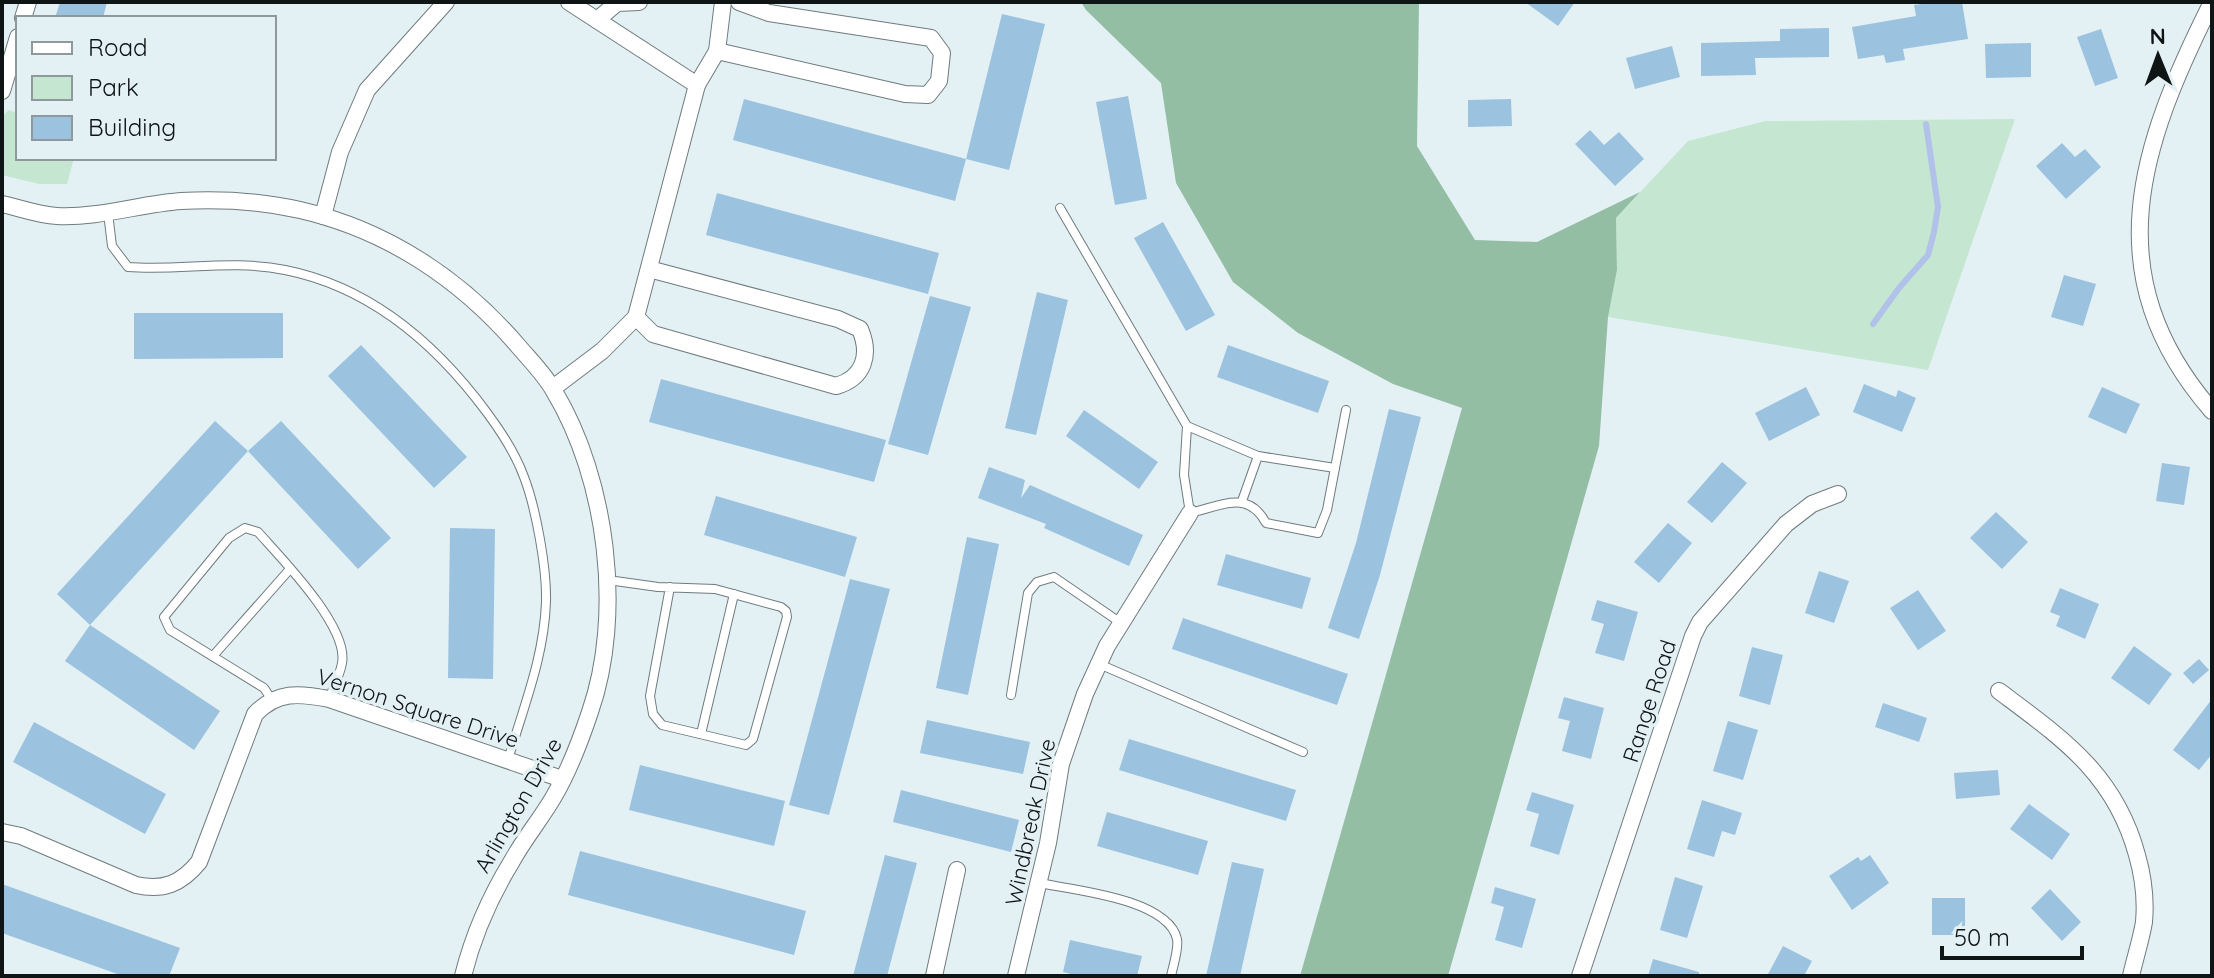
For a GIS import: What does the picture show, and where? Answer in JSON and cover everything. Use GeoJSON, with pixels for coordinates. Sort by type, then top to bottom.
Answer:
{"type":"FeatureCollection","features":[{"type":"Feature","properties":{"kind":"street"},"geometry":{"type":"LineString","coordinates":[[323,216],[340,152],[367,90],[446,2]]}},
{"type":"Feature","properties":{"kind":"street"},"geometry":{"type":"LineString","coordinates":[[569,2],[697,85]]}},
{"type":"Feature","properties":{"kind":"street"},"geometry":{"type":"LineString","coordinates":[[597,20],[617,3],[639,2]]}},
{"type":"Feature","properties":{"kind":"street"},"geometry":{"type":"LineString","coordinates":[[553,388],[602,351],[636,317],[697,85],[717,51],[723,2]]}},
{"type":"Feature","properties":{"kind":"street"},"geometry":{"type":"LineString","coordinates":[[717,51],[905,94],[928,95],[939,81],[942,53],[931,38],[769,13],[739,2]]}},
{"type":"Feature","properties":{"kind":"street"},"geometry":{"type":"LineString","coordinates":[[2212,2],[2152,139],[2144,172],[2139,232],[2143,273],[2154,315],[2170,353],[2212,411]]}},
{"type":"Feature","properties":{"kind":"street"},"geometry":{"type":"LineString","coordinates":[[2,91],[16,44]]}},
{"type":"Feature","properties":{"kind":"street","name":"Arlington Drive"},"geometry":{"type":"LineString","coordinates":[[2,204],[36,213],[78,215],[179,201],[235,201],[267,204],[323,216],[392,243],[450,279],[500,324],[553,388],[573,424],[596,499],[608,580],[607,630],[592,708],[573,758],[494,893],[467,975]]}},
{"type":"Feature","properties":{"kind":"street"},"geometry":{"type":"LineString","coordinates":[[636,317],[653,334],[836,386],[851,382],[862,366],[867,345],[860,329],[838,319],[649,269]]}},
{"type":"Feature","properties":{"kind":"street","name":"Range Road"},"geometry":{"type":"LineString","coordinates":[[1580,976],[1700,622],[1786,524],[1812,504],[1838,494]]}},
{"type":"Feature","properties":{"kind":"street","name":"Windbreak Drive"},"geometry":{"type":"LineString","coordinates":[[1016,976],[1039,883],[1061,764],[1085,694],[1121,624],[1190,513]]}},
{"type":"Feature","properties":{"kind":"street"},"geometry":{"type":"LineString","coordinates":[[1999,691],[2066,741],[2113,794],[2122,812],[2141,870],[2144,897],[2144,922],[2131,976]]}},
{"type":"Feature","properties":{"kind":"street","name":"Vernon Square Drive"},"geometry":{"type":"LineString","coordinates":[[272,700],[301,693],[329,699],[562,779]]}},
{"type":"Feature","properties":{"kind":"street"},"geometry":{"type":"LineString","coordinates":[[2,832],[21,836],[136,885],[154,889],[186,878],[199,862],[255,714],[272,700]]}},
{"type":"Feature","properties":{"kind":"street"},"geometry":{"type":"LineString","coordinates":[[934,976],[957,870]]}},
{"type":"Feature","properties":{"kind":"lane"},"geometry":{"type":"LineString","coordinates":[[1060,208],[1187,426],[1184,475],[1190,513],[1242,501],[1258,508],[1266,523],[1318,533],[1327,510],[1346,410]]}},
{"type":"Feature","properties":{"kind":"lane"},"geometry":{"type":"LineString","coordinates":[[108,212],[112,246],[128,267],[240,264],[287,270],[327,283],[356,295],[397,319],[430,345],[477,399],[511,450],[525,478],[539,536],[546,600],[534,680],[508,760]]}},
{"type":"Feature","properties":{"kind":"lane"},"geometry":{"type":"LineString","coordinates":[[1187,426],[1258,456],[1335,468]]}},
{"type":"Feature","properties":{"kind":"lane"},"geometry":{"type":"LineString","coordinates":[[1242,501],[1258,456]]}},
{"type":"Feature","properties":{"kind":"lane"},"geometry":{"type":"LineString","coordinates":[[272,700],[264,688],[170,630],[164,617],[229,538],[245,528],[258,532],[312,594],[338,635],[343,661],[329,699]]}},
{"type":"Feature","properties":{"kind":"lane"},"geometry":{"type":"LineString","coordinates":[[213,656],[290,569]]}},
{"type":"Feature","properties":{"kind":"lane"},"geometry":{"type":"LineString","coordinates":[[1011,695],[1028,593],[1037,582],[1054,577],[1121,624]]}},
{"type":"Feature","properties":{"kind":"lane"},"geometry":{"type":"LineString","coordinates":[[608,580],[715,589],[786,611],[787,617],[753,739],[746,745],[662,725],[653,714],[650,696],[670,587]]}},
{"type":"Feature","properties":{"kind":"lane"},"geometry":{"type":"LineString","coordinates":[[701,734],[734,594]]}},
{"type":"Feature","properties":{"kind":"lane"},"geometry":{"type":"LineString","coordinates":[[1099,664],[1303,752]]}},
{"type":"Feature","properties":{"kind":"lane"},"geometry":{"type":"LineString","coordinates":[[1039,883],[1122,899],[1169,922],[1178,941],[1171,976]]}},
{"type":"Feature","properties":{"kind":"green space"},"geometry":{"type":"Polygon","coordinates":[[[1081,2],[1419,2],[1417,146],[1475,240],[1537,242],[1640,192],[1616,218],[1617,270],[1608,317],[1599,446],[1448,976],[1300,976],[1462,408],[1393,384],[1298,333],[1233,282],[1176,183],[1161,83],[1081,2]]]}},
{"type":"Feature","properties":{"kind":"green space"},"geometry":{"type":"Polygon","coordinates":[[[9,110],[16,112],[16,160],[73,160],[67,184],[39,184],[2,175],[2,116],[9,110]]]}},
{"type":"Feature","properties":{"kind":"green space"},"geometry":{"type":"Polygon","coordinates":[[[2015,119],[1928,370],[1608,317],[1617,270],[1616,218],[1688,141],[1765,121],[2015,119]]]}},
{"type":"Feature","properties":{"kind":"building"},"geometry":{"type":"Polygon","coordinates":[[[60,2],[107,2],[104,16],[56,16],[60,2]]]}},
{"type":"Feature","properties":{"kind":"building"},"geometry":{"type":"Polygon","coordinates":[[[1525,2],[1575,2],[1558,26],[1525,2]]]}},
{"type":"Feature","properties":{"kind":"building"},"geometry":{"type":"Polygon","coordinates":[[[1962,2],[1968,39],[1903,49],[1905,60],[1886,63],[1884,55],[1858,59],[1852,27],[1916,16],[1914,5],[1962,2]]]}},
{"type":"Feature","properties":{"kind":"building"},"geometry":{"type":"Polygon","coordinates":[[[1002,14],[1045,24],[1009,170],[966,159],[1002,14]]]}},
{"type":"Feature","properties":{"kind":"building"},"geometry":{"type":"Polygon","coordinates":[[[1829,28],[1829,57],[1755,58],[1756,75],[1701,76],[1701,43],[1780,41],[1780,29],[1829,28]]]}},
{"type":"Feature","properties":{"kind":"building"},"geometry":{"type":"Polygon","coordinates":[[[2101,29],[2118,78],[2095,86],[2077,37],[2101,29]]]}},
{"type":"Feature","properties":{"kind":"building"},"geometry":{"type":"Polygon","coordinates":[[[2031,43],[2031,77],[1986,78],[1985,44],[2031,43]]]}},
{"type":"Feature","properties":{"kind":"building"},"geometry":{"type":"Polygon","coordinates":[[[1672,46],[1680,77],[1635,89],[1626,58],[1672,46]]]}},
{"type":"Feature","properties":{"kind":"building"},"geometry":{"type":"Polygon","coordinates":[[[1128,96],[1147,199],[1115,205],[1096,102],[1128,96]]]}},
{"type":"Feature","properties":{"kind":"building"},"geometry":{"type":"Polygon","coordinates":[[[744,99],[966,159],[955,201],[733,140],[744,99]]]}},
{"type":"Feature","properties":{"kind":"building"},"geometry":{"type":"Polygon","coordinates":[[[1511,99],[1512,126],[1468,127],[1468,100],[1511,99]]]}},
{"type":"Feature","properties":{"kind":"building"},"geometry":{"type":"Polygon","coordinates":[[[1590,130],[1604,145],[1619,132],[1644,159],[1615,186],[1575,144],[1590,130]]]}},
{"type":"Feature","properties":{"kind":"building"},"geometry":{"type":"Polygon","coordinates":[[[2062,143],[2075,157],[2085,149],[2101,167],[2066,199],[2036,166],[2062,143]]]}},
{"type":"Feature","properties":{"kind":"building"},"geometry":{"type":"Polygon","coordinates":[[[717,193],[939,253],[928,294],[706,235],[717,193]]]}},
{"type":"Feature","properties":{"kind":"building"},"geometry":{"type":"Polygon","coordinates":[[[1163,222],[1215,315],[1186,331],[1134,238],[1163,222]]]}},
{"type":"Feature","properties":{"kind":"building"},"geometry":{"type":"Polygon","coordinates":[[[2064,275],[2096,284],[2083,326],[2051,317],[2064,275]]]}},
{"type":"Feature","properties":{"kind":"building"},"geometry":{"type":"Polygon","coordinates":[[[1037,292],[1068,300],[1036,435],[1005,428],[1037,292]]]}},
{"type":"Feature","properties":{"kind":"building"},"geometry":{"type":"Polygon","coordinates":[[[930,296],[971,307],[928,455],[888,444],[930,296]]]}},
{"type":"Feature","properties":{"kind":"building"},"geometry":{"type":"Polygon","coordinates":[[[134,313],[283,313],[283,358],[134,359],[134,313]]]}},
{"type":"Feature","properties":{"kind":"building"},"geometry":{"type":"Polygon","coordinates":[[[361,345],[467,457],[434,488],[328,376],[361,345]]]}},
{"type":"Feature","properties":{"kind":"building"},"geometry":{"type":"Polygon","coordinates":[[[1228,345],[1329,381],[1318,413],[1217,377],[1228,345]]]}},
{"type":"Feature","properties":{"kind":"building"},"geometry":{"type":"Polygon","coordinates":[[[661,379],[886,440],[874,482],[649,422],[661,379]]]}},
{"type":"Feature","properties":{"kind":"building"},"geometry":{"type":"Polygon","coordinates":[[[1864,384],[1896,397],[1898,390],[1916,398],[1902,432],[1853,412],[1864,384]]]}},
{"type":"Feature","properties":{"kind":"building"},"geometry":{"type":"Polygon","coordinates":[[[1806,387],[1820,415],[1769,441],[1755,413],[1806,387]]]}},
{"type":"Feature","properties":{"kind":"building"},"geometry":{"type":"Polygon","coordinates":[[[2102,387],[2140,404],[2126,434],[2088,417],[2102,387]]]}},
{"type":"Feature","properties":{"kind":"building"},"geometry":{"type":"Polygon","coordinates":[[[1389,409],[1421,417],[1380,575],[1359,639],[1328,628],[1356,543],[1389,409]]]}},
{"type":"Feature","properties":{"kind":"building"},"geometry":{"type":"Polygon","coordinates":[[[1084,410],[1158,462],[1139,489],[1066,436],[1084,410]]]}},
{"type":"Feature","properties":{"kind":"building"},"geometry":{"type":"Polygon","coordinates":[[[215,421],[248,451],[90,625],[57,594],[215,421]]]}},
{"type":"Feature","properties":{"kind":"building"},"geometry":{"type":"Polygon","coordinates":[[[281,421],[391,538],[358,569],[248,451],[281,421]]]}},
{"type":"Feature","properties":{"kind":"building"},"geometry":{"type":"Polygon","coordinates":[[[1722,462],[1747,483],[1712,523],[1687,502],[1722,462]]]}},
{"type":"Feature","properties":{"kind":"building"},"geometry":{"type":"Polygon","coordinates":[[[2162,463],[2190,467],[2184,505],[2156,501],[2162,463]]]}},
{"type":"Feature","properties":{"kind":"building"},"geometry":{"type":"Polygon","coordinates":[[[989,467],[1025,480],[1021,498],[1030,485],[1143,535],[1129,566],[1044,528],[1046,524],[978,498],[989,467]]]}},
{"type":"Feature","properties":{"kind":"building"},"geometry":{"type":"Polygon","coordinates":[[[716,496],[857,537],[845,577],[704,535],[716,496]]]}},
{"type":"Feature","properties":{"kind":"building"},"geometry":{"type":"Polygon","coordinates":[[[1996,512],[2028,542],[2002,569],[1970,538],[1996,512]]]}},
{"type":"Feature","properties":{"kind":"building"},"geometry":{"type":"Polygon","coordinates":[[[1668,523],[1692,543],[1659,583],[1634,562],[1668,523]]]}},
{"type":"Feature","properties":{"kind":"building"},"geometry":{"type":"Polygon","coordinates":[[[450,528],[495,529],[493,679],[448,678],[450,528]]]}},
{"type":"Feature","properties":{"kind":"building"},"geometry":{"type":"Polygon","coordinates":[[[967,537],[999,544],[968,695],[936,688],[967,537]]]}},
{"type":"Feature","properties":{"kind":"building"},"geometry":{"type":"Polygon","coordinates":[[[1226,554],[1311,578],[1302,609],[1217,585],[1226,554]]]}},
{"type":"Feature","properties":{"kind":"building"},"geometry":{"type":"Polygon","coordinates":[[[1819,571],[1849,581],[1834,623],[1805,613],[1819,571]]]}},
{"type":"Feature","properties":{"kind":"building"},"geometry":{"type":"Polygon","coordinates":[[[850,579],[890,589],[829,815],[789,805],[850,579]]]}},
{"type":"Feature","properties":{"kind":"building"},"geometry":{"type":"Polygon","coordinates":[[[2060,588],[2099,604],[2085,639],[2056,626],[2060,616],[2050,612],[2060,588]]]}},
{"type":"Feature","properties":{"kind":"building"},"geometry":{"type":"Polygon","coordinates":[[[1918,590],[1946,631],[1918,650],[1890,608],[1918,590]]]}},
{"type":"Feature","properties":{"kind":"building"},"geometry":{"type":"Polygon","coordinates":[[[1597,600],[1638,612],[1624,661],[1595,653],[1604,624],[1591,620],[1597,600]]]}},
{"type":"Feature","properties":{"kind":"building"},"geometry":{"type":"Polygon","coordinates":[[[1183,618],[1348,674],[1337,705],[1172,649],[1183,618]]]}},
{"type":"Feature","properties":{"kind":"building"},"geometry":{"type":"Polygon","coordinates":[[[90,625],[220,711],[194,750],[65,661],[90,625]]]}},
{"type":"Feature","properties":{"kind":"building"},"geometry":{"type":"Polygon","coordinates":[[[2134,646],[2172,674],[2149,705],[2111,678],[2134,646]]]}},
{"type":"Feature","properties":{"kind":"building"},"geometry":{"type":"Polygon","coordinates":[[[1752,647],[1783,655],[1770,705],[1739,696],[1752,647]]]}},
{"type":"Feature","properties":{"kind":"building"},"geometry":{"type":"Polygon","coordinates":[[[2199,659],[2209,670],[2193,684],[2183,673],[2199,659]]]}},
{"type":"Feature","properties":{"kind":"building"},"geometry":{"type":"Polygon","coordinates":[[[1564,697],[1604,708],[1591,759],[1562,751],[1570,721],[1558,718],[1564,697]]]}},
{"type":"Feature","properties":{"kind":"building"},"geometry":{"type":"Polygon","coordinates":[[[2212,699],[2212,754],[2199,770],[2173,750],[2212,699]]]}},
{"type":"Feature","properties":{"kind":"building"},"geometry":{"type":"Polygon","coordinates":[[[1883,703],[1927,718],[1919,742],[1875,727],[1883,703]]]}},
{"type":"Feature","properties":{"kind":"building"},"geometry":{"type":"Polygon","coordinates":[[[927,720],[1030,742],[1023,774],[920,753],[927,720]]]}},
{"type":"Feature","properties":{"kind":"building"},"geometry":{"type":"Polygon","coordinates":[[[1728,721],[1758,730],[1743,780],[1713,771],[1728,721]]]}},
{"type":"Feature","properties":{"kind":"building"},"geometry":{"type":"Polygon","coordinates":[[[34,722],[166,794],[145,834],[13,762],[34,722]]]}},
{"type":"Feature","properties":{"kind":"building"},"geometry":{"type":"Polygon","coordinates":[[[1129,739],[1296,790],[1286,821],[1119,770],[1129,739]]]}},
{"type":"Feature","properties":{"kind":"building"},"geometry":{"type":"Polygon","coordinates":[[[640,765],[785,801],[774,846],[629,810],[640,765]]]}},
{"type":"Feature","properties":{"kind":"building"},"geometry":{"type":"Polygon","coordinates":[[[1998,770],[2000,795],[1956,799],[1954,773],[1998,770]]]}},
{"type":"Feature","properties":{"kind":"building"},"geometry":{"type":"Polygon","coordinates":[[[901,790],[1019,820],[1011,852],[893,822],[901,790]]]}},
{"type":"Feature","properties":{"kind":"building"},"geometry":{"type":"Polygon","coordinates":[[[1532,792],[1574,805],[1559,855],[1530,846],[1539,814],[1526,810],[1532,792]]]}},
{"type":"Feature","properties":{"kind":"building"},"geometry":{"type":"Polygon","coordinates":[[[1702,800],[1742,813],[1735,835],[1722,831],[1714,857],[1687,849],[1702,800]]]}},
{"type":"Feature","properties":{"kind":"building"},"geometry":{"type":"Polygon","coordinates":[[[2029,804],[2070,834],[2052,860],[2010,829],[2029,804]]]}},
{"type":"Feature","properties":{"kind":"building"},"geometry":{"type":"Polygon","coordinates":[[[1107,812],[1208,841],[1198,875],[1097,846],[1107,812]]]}},
{"type":"Feature","properties":{"kind":"building"},"geometry":{"type":"Polygon","coordinates":[[[580,851],[806,911],[794,955],[568,895],[580,851]]]}},
{"type":"Feature","properties":{"kind":"building"},"geometry":{"type":"Polygon","coordinates":[[[885,855],[917,863],[887,976],[853,976],[885,855]]]}},
{"type":"Feature","properties":{"kind":"building"},"geometry":{"type":"Polygon","coordinates":[[[1870,855],[1889,883],[1852,910],[1829,876],[1858,857],[1861,861],[1870,855]]]}},
{"type":"Feature","properties":{"kind":"building"},"geometry":{"type":"Polygon","coordinates":[[[1232,862],[1264,869],[1240,976],[1206,976],[1232,862]]]}},
{"type":"Feature","properties":{"kind":"building"},"geometry":{"type":"Polygon","coordinates":[[[1675,877],[1703,886],[1687,938],[1660,930],[1675,877]]]}},
{"type":"Feature","properties":{"kind":"building"},"geometry":{"type":"Polygon","coordinates":[[[2,884],[180,948],[169,976],[123,976],[2,933],[2,884]]]}},
{"type":"Feature","properties":{"kind":"building"},"geometry":{"type":"Polygon","coordinates":[[[1495,887],[1536,899],[1522,948],[1495,940],[1504,907],[1491,903],[1495,887]]]}},
{"type":"Feature","properties":{"kind":"building"},"geometry":{"type":"Polygon","coordinates":[[[2050,889],[2081,922],[2062,941],[2031,908],[2050,889]]]}},
{"type":"Feature","properties":{"kind":"building"},"geometry":{"type":"Polygon","coordinates":[[[1932,898],[1965,898],[1965,935],[1932,935],[1932,898]]]}},
{"type":"Feature","properties":{"kind":"building"},"geometry":{"type":"Polygon","coordinates":[[[1070,940],[1142,956],[1137,976],[1079,976],[1063,972],[1070,940]]]}},
{"type":"Feature","properties":{"kind":"building"},"geometry":{"type":"Polygon","coordinates":[[[1783,946],[1812,961],[1804,976],[1767,976],[1783,946]]]}},
{"type":"Feature","properties":{"kind":"building"},"geometry":{"type":"Polygon","coordinates":[[[1653,959],[1699,972],[1699,976],[1648,976],[1653,959]]]}},
{"type":"Feature","properties":{"kind":"waterway"},"geometry":{"type":"LineString","coordinates":[[1873,324],[1928,255],[1938,207],[1926,124]]}}]}
